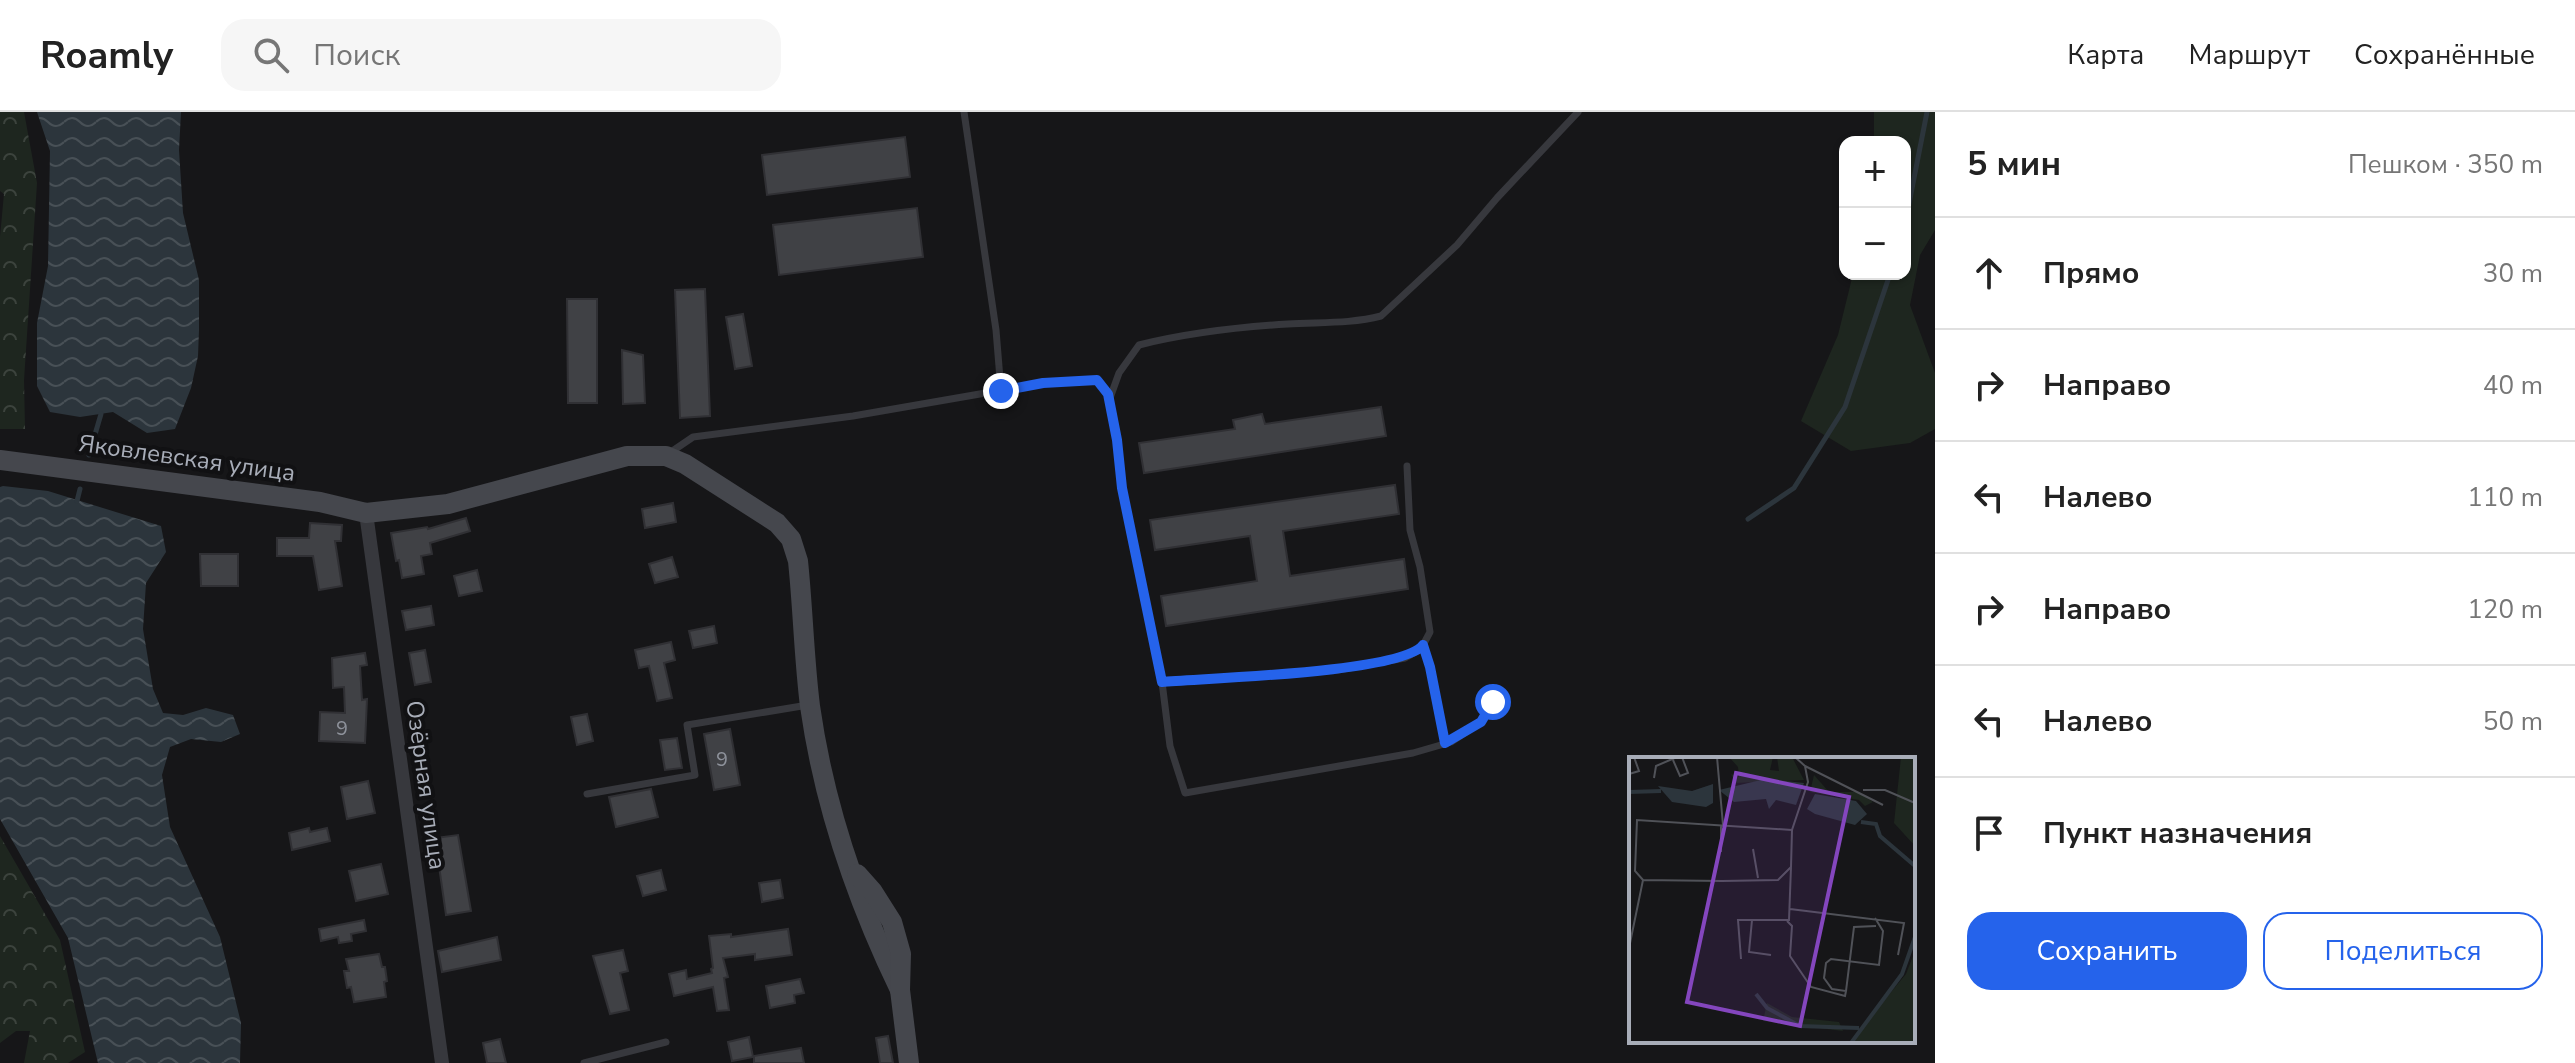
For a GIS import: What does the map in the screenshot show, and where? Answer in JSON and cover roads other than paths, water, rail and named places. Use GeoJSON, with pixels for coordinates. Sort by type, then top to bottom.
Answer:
{"type":"FeatureCollection","features":[{"type":"Feature","properties":{"kind":"street","name":"Яковлевская улица"},"geometry":{"type":"LineString","coordinates":[[0,460],[320,502],[366,513],[448,504],[627,456],[666,456]]}},
{"type":"Feature","properties":{"kind":"street"},"geometry":{"type":"LineString","coordinates":[[666,456],[685,464],[748,503],[777,523],[791,539],[798,561],[810,704],[819,758],[837,828],[869,926],[900,990],[909,1063]]}},
{"type":"Feature","properties":{"kind":"street","name":"Озёрная улица"},"geometry":{"type":"LineString","coordinates":[[366,513],[442,1063]]}},
{"type":"Feature","properties":{"kind":"lane"},"geometry":{"type":"LineString","coordinates":[[964,112],[996,330],[1001,391]]}},
{"type":"Feature","properties":{"kind":"lane"},"geometry":{"type":"LineString","coordinates":[[1109,400],[1119,373],[1139,345],[1169,338],[1283,324],[1365,320],[1381,316],[1457,245],[1578,112]]}},
{"type":"Feature","properties":{"kind":"lane"},"geometry":{"type":"LineString","coordinates":[[666,456],[693,437],[853,416],[1043,383],[1097,380],[1108,394],[1122,488],[1162,682],[1170,746],[1185,793],[1413,753],[1445,743],[1481,722],[1493,702]]}},
{"type":"Feature","properties":{"kind":"lane"},"geometry":{"type":"LineString","coordinates":[[1162,682],[1338,670],[1405,658],[1421,649],[1430,632],[1420,567],[1410,530],[1407,466]]}},
{"type":"Feature","properties":{"kind":"lane"},"geometry":{"type":"LineString","coordinates":[[1423,645],[1445,743]]}},
{"type":"Feature","properties":{"kind":"lane"},"geometry":{"type":"LineString","coordinates":[[587,794],[695,775],[687,725],[810,704]]}},
{"type":"Feature","properties":{"kind":"lane"},"geometry":{"type":"LineString","coordinates":[[584,1063],[666,1042]]}},
{"type":"Feature","properties":{"kind":"water"},"geometry":{"type":"Polygon","coordinates":[[[37,112],[181,112],[179,150],[183,213],[199,280],[199,330],[198,356],[191,388],[175,429],[147,433],[113,412],[80,417],[50,412],[37,386],[37,323],[48,266],[50,151],[37,112]]]}},
{"type":"Feature","properties":{"kind":"water"},"geometry":{"type":"Polygon","coordinates":[[[0,487],[48,491],[161,526],[166,552],[146,583],[143,629],[153,689],[163,713],[183,715],[206,708],[233,715],[240,734],[221,742],[191,739],[170,747],[162,775],[170,827],[220,937],[241,1023],[240,1063],[98,1063],[68,938],[0,819],[0,487]]]}},
{"type":"Feature","properties":{"kind":"waterway"},"geometry":{"type":"LineString","coordinates":[[1908,208],[1927,112]]}},
{"type":"Feature","properties":{"kind":"waterway"},"geometry":{"type":"LineString","coordinates":[[1748,519],[1794,488],[1845,407],[1888,280]]}},
{"type":"Feature","properties":{"kind":"waterway"},"geometry":{"type":"LineString","coordinates":[[89,455],[101,414]]}},
{"type":"Feature","properties":{"kind":"waterway"},"geometry":{"type":"LineString","coordinates":[[77,501],[80,489]]}}]}
